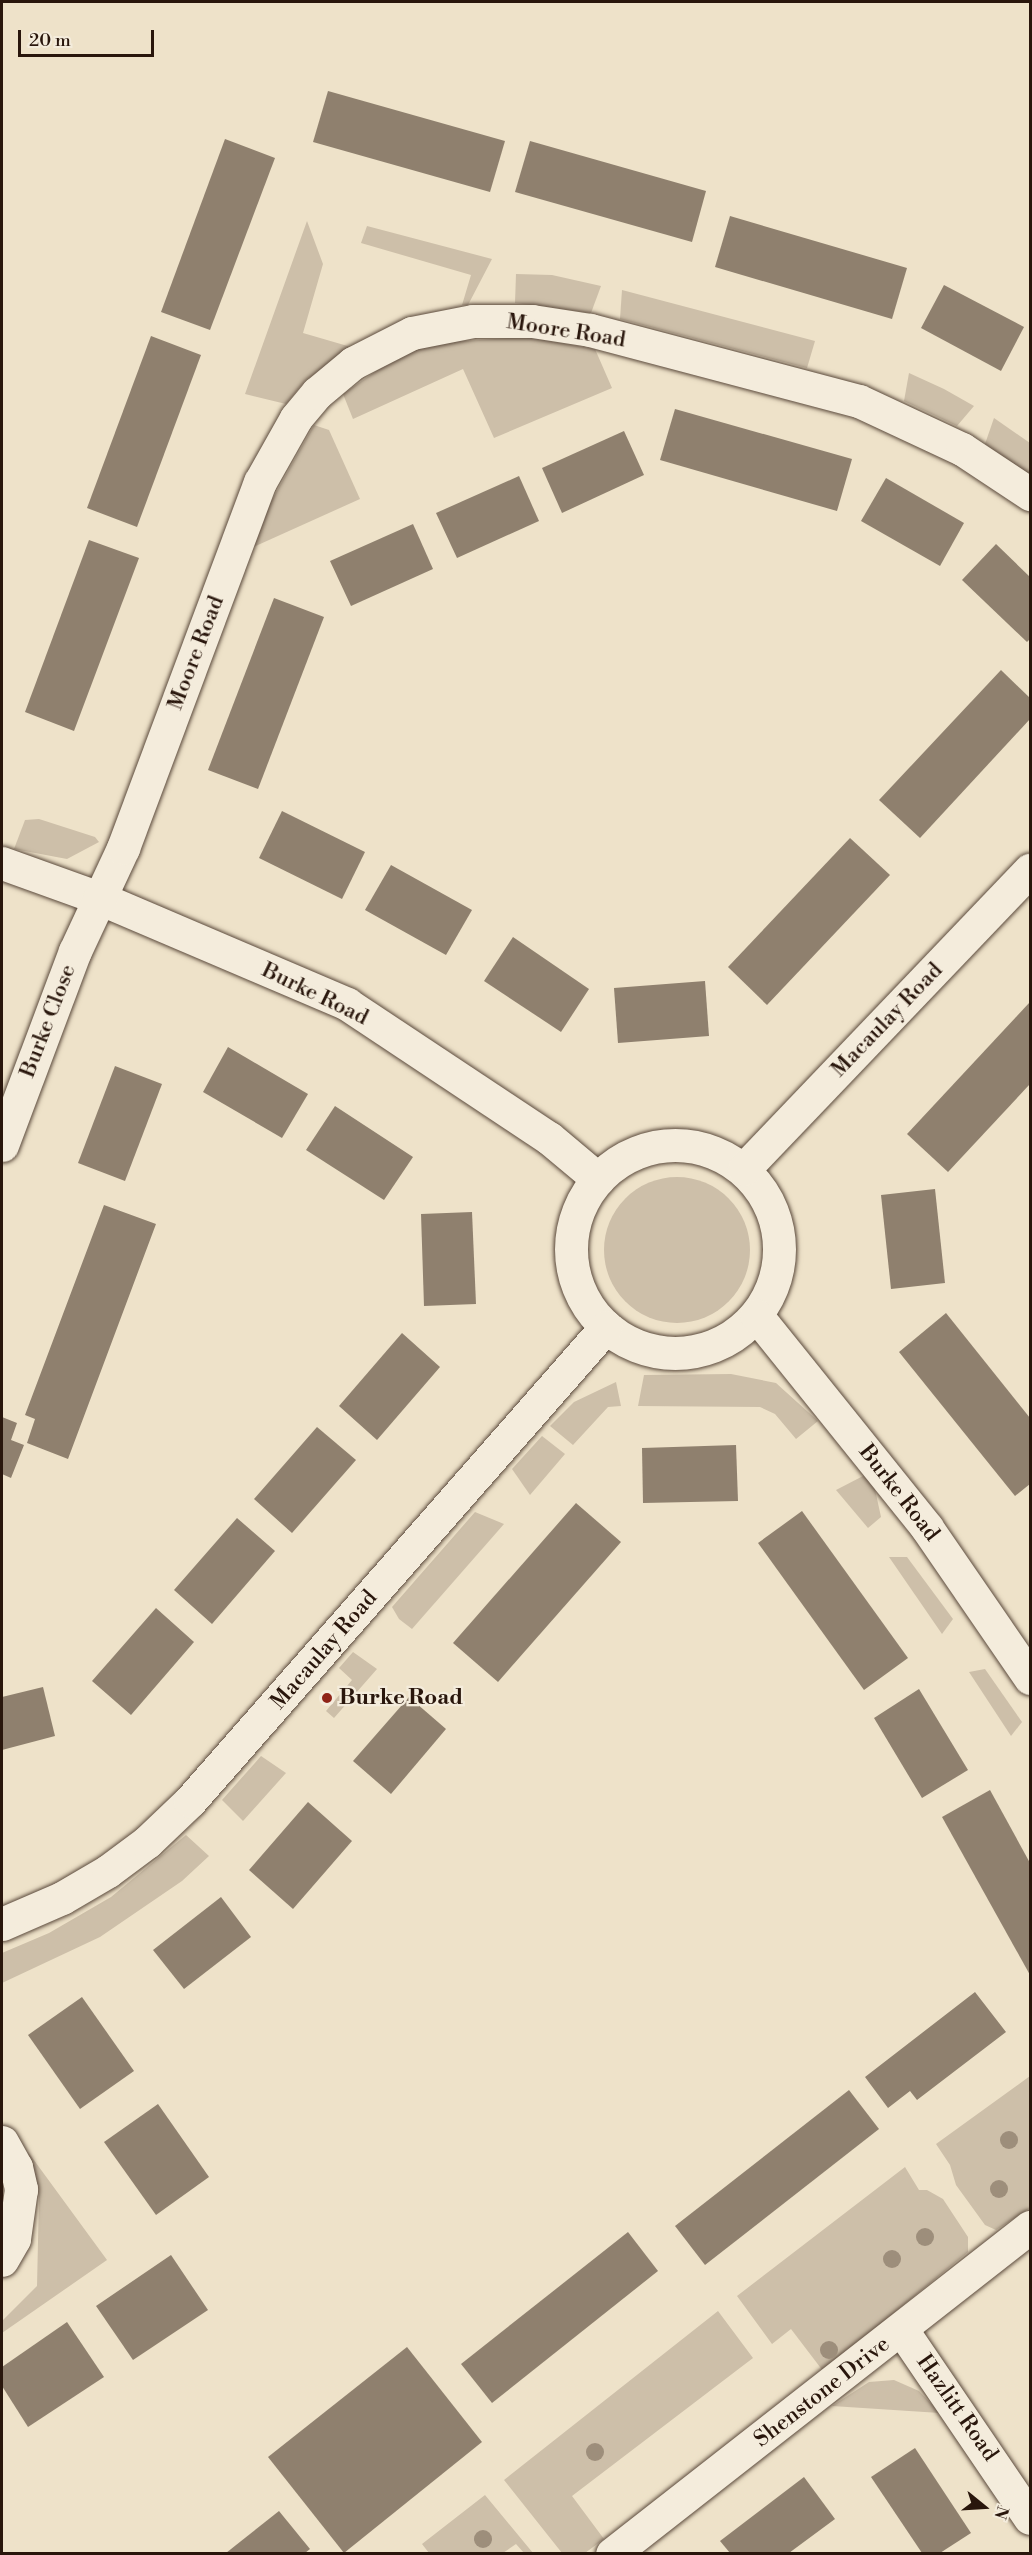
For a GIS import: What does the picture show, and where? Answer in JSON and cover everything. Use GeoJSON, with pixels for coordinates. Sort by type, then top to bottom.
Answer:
{"type":"FeatureCollection","features":[{"type":"Feature","properties":{"kind":"street","name":"Moore Road"},"geometry":{"type":"LineString","coordinates":[[99,898],[123,848],[260,482],[276,450],[317,393],[353,363],[412,333],[473,321],[532,321],[612,335],[797,383],[859,401],[921,427],[995,468],[1030,494]]}},
{"type":"Feature","properties":{"kind":"street","name":"Burke Road"},"geometry":{"type":"LineString","coordinates":[[2,863],[99,898],[347,1004],[549,1138],[598,1179]]}},
{"type":"Feature","properties":{"kind":"street","name":"Macaulay Road"},"geometry":{"type":"LineString","coordinates":[[744,1169],[1030,870]]}},
{"type":"Feature","properties":{"kind":"street","name":"Burke Close"},"geometry":{"type":"LineString","coordinates":[[2,1145],[99,898]]}},
{"type":"Feature","properties":{"kind":"street"},"geometry":{"type":"LineString","coordinates":[[684,1144],[716,1152],[744,1169],[765,1194],[777,1223],[780,1256],[773,1287],[756,1315],[736,1334],[711,1348],[684,1353],[656,1352],[629,1343],[606,1327],[588,1306],[576,1282],[571,1255],[579,1210],[598,1179],[622,1158],[652,1147],[684,1144]]}},
{"type":"Feature","properties":{"kind":"street","name":"Burke Road"},"geometry":{"type":"LineString","coordinates":[[756,1315],[927,1528],[1030,1678]]}},
{"type":"Feature","properties":{"kind":"street","name":"Macaulay Road"},"geometry":{"type":"LineString","coordinates":[[2,1924],[62,1898],[108,1871],[147,1842],[190,1802],[606,1327]]}},
{"type":"Feature","properties":{"kind":"street"},"geometry":{"type":"LineString","coordinates":[[2,2142],[16,2167],[21,2189],[14,2238],[2,2260]]}},
{"type":"Feature","properties":{"kind":"street","name":"Shenstone Drive"},"geometry":{"type":"LineString","coordinates":[[612,2553],[902,2330],[1030,2227]]}},
{"type":"Feature","properties":{"kind":"street","name":"Hazlitt Road"},"geometry":{"type":"LineString","coordinates":[[902,2330],[1030,2518]]}},
{"type":"Feature","properties":{"kind":"shaded area"},"geometry":{"type":"Polygon","coordinates":[[[307,221],[323,264],[303,333],[351,347],[305,381],[286,404],[245,394],[307,221]]]}},
{"type":"Feature","properties":{"kind":"shaded area"},"geometry":{"type":"Polygon","coordinates":[[[367,226],[492,259],[468,305],[462,305],[471,275],[361,243],[367,226]]]}},
{"type":"Feature","properties":{"kind":"shaded area"},"geometry":{"type":"Polygon","coordinates":[[[516,274],[552,275],[601,286],[591,313],[515,303],[516,274]]]}},
{"type":"Feature","properties":{"kind":"shaded area"},"geometry":{"type":"Polygon","coordinates":[[[622,290],[815,341],[807,368],[620,319],[622,290]]]}},
{"type":"Feature","properties":{"kind":"shaded area"},"geometry":{"type":"Polygon","coordinates":[[[527,337],[595,349],[612,388],[494,438],[463,369],[353,419],[343,394],[385,365],[415,350],[448,342],[527,337]]]}},
{"type":"Feature","properties":{"kind":"shaded area"},"geometry":{"type":"Polygon","coordinates":[[[909,373],[974,406],[957,426],[904,401],[909,373]]]}},
{"type":"Feature","properties":{"kind":"shaded area"},"geometry":{"type":"Polygon","coordinates":[[[994,418],[1030,443],[1030,475],[985,444],[994,418]]]}},
{"type":"Feature","properties":{"kind":"shaded area"},"geometry":{"type":"Polygon","coordinates":[[[314,425],[329,430],[360,499],[251,548],[264,514],[314,425]]]}},
{"type":"Feature","properties":{"kind":"shaded area"},"geometry":{"type":"Polygon","coordinates":[[[39,819],[95,837],[99,842],[67,859],[14,849],[25,820],[39,819]]]}},
{"type":"Feature","properties":{"kind":"shaded area"},"geometry":{"type":"Polygon","coordinates":[[[677,1177],[705,1182],[729,1198],[745,1222],[750,1250],[745,1278],[729,1302],[705,1318],[677,1323],[649,1318],[625,1302],[609,1278],[604,1250],[609,1222],[625,1198],[649,1182],[677,1177]]]}},
{"type":"Feature","properties":{"kind":"shaded area"},"geometry":{"type":"Polygon","coordinates":[[[731,1374],[776,1383],[818,1421],[796,1439],[775,1414],[760,1407],[638,1406],[644,1375],[731,1374]]]}},
{"type":"Feature","properties":{"kind":"shaded area"},"geometry":{"type":"Polygon","coordinates":[[[616,1382],[621,1406],[608,1407],[573,1445],[550,1426],[574,1402],[616,1382]]]}},
{"type":"Feature","properties":{"kind":"shaded area"},"geometry":{"type":"Polygon","coordinates":[[[542,1436],[565,1454],[530,1495],[512,1469],[542,1436]]]}},
{"type":"Feature","properties":{"kind":"shaded area"},"geometry":{"type":"Polygon","coordinates":[[[865,1475],[874,1485],[881,1517],[868,1528],[836,1490],[865,1475]]]}},
{"type":"Feature","properties":{"kind":"shaded area"},"geometry":{"type":"Polygon","coordinates":[[[475,1512],[504,1524],[412,1629],[399,1619],[392,1607],[475,1512]]]}},
{"type":"Feature","properties":{"kind":"shaded area"},"geometry":{"type":"Polygon","coordinates":[[[889,1557],[907,1557],[953,1619],[942,1634],[889,1557]]]}},
{"type":"Feature","properties":{"kind":"shaded area"},"geometry":{"type":"Polygon","coordinates":[[[353,1652],[377,1669],[334,1718],[326,1711],[352,1680],[339,1668],[353,1652]]]}},
{"type":"Feature","properties":{"kind":"shaded area"},"geometry":{"type":"Polygon","coordinates":[[[985,1669],[1022,1722],[1011,1736],[969,1672],[985,1669]]]}},
{"type":"Feature","properties":{"kind":"shaded area"},"geometry":{"type":"Polygon","coordinates":[[[261,1756],[286,1773],[243,1821],[222,1800],[261,1756]]]}},
{"type":"Feature","properties":{"kind":"shaded area"},"geometry":{"type":"Polygon","coordinates":[[[186,1835],[209,1856],[182,1881],[100,1937],[2,1983],[2,1953],[49,1933],[111,1897],[186,1835]]]}},
{"type":"Feature","properties":{"kind":"shaded area"},"geometry":{"type":"Polygon","coordinates":[[[1030,2076],[1030,2208],[996,2230],[985,2225],[956,2185],[950,2165],[936,2144],[1030,2076]]]}},
{"type":"Feature","properties":{"kind":"shaded area"},"geometry":{"type":"Polygon","coordinates":[[[28,2152],[107,2260],[2,2333],[2,2321],[37,2286],[39,2197],[28,2152]]]}},
{"type":"Feature","properties":{"kind":"shaded area"},"geometry":{"type":"Polygon","coordinates":[[[905,2167],[919,2190],[927,2190],[943,2199],[968,2237],[968,2252],[823,2371],[791,2329],[772,2344],[737,2296],[905,2167]]]}},
{"type":"Feature","properties":{"kind":"shaded area"},"geometry":{"type":"Polygon","coordinates":[[[718,2311],[753,2358],[572,2496],[604,2539],[585,2553],[562,2553],[504,2480],[718,2311]]]}},
{"type":"Feature","properties":{"kind":"shaded area"},"geometry":{"type":"Polygon","coordinates":[[[894,2380],[919,2391],[940,2413],[832,2406],[869,2382],[894,2380]]]}},
{"type":"Feature","properties":{"kind":"shaded area"},"geometry":{"type":"Polygon","coordinates":[[[485,2495],[533,2553],[524,2553],[516,2544],[503,2553],[429,2553],[422,2544],[485,2495]]]}},
{"type":"Feature","properties":{"kind":"building"},"geometry":{"type":"Polygon","coordinates":[[[328,91],[505,141],[490,192],[313,142],[328,91]]]}},
{"type":"Feature","properties":{"kind":"building"},"geometry":{"type":"Polygon","coordinates":[[[225,139],[275,158],[210,330],[161,312],[225,139]]]}},
{"type":"Feature","properties":{"kind":"building"},"geometry":{"type":"Polygon","coordinates":[[[530,141],[706,191],[692,242],[515,192],[530,141]]]}},
{"type":"Feature","properties":{"kind":"building"},"geometry":{"type":"Polygon","coordinates":[[[730,216],[907,268],[892,319],[715,267],[730,216]]]}},
{"type":"Feature","properties":{"kind":"building"},"geometry":{"type":"Polygon","coordinates":[[[944,285],[1024,327],[1001,371],[921,328],[944,285]]]}},
{"type":"Feature","properties":{"kind":"building"},"geometry":{"type":"Polygon","coordinates":[[[151,336],[201,355],[137,527],[87,508],[151,336]]]}},
{"type":"Feature","properties":{"kind":"building"},"geometry":{"type":"Polygon","coordinates":[[[675,409],[852,459],[837,511],[660,460],[675,409]]]}},
{"type":"Feature","properties":{"kind":"building"},"geometry":{"type":"Polygon","coordinates":[[[624,431],[644,475],[562,513],[542,468],[624,431]]]}},
{"type":"Feature","properties":{"kind":"building"},"geometry":{"type":"Polygon","coordinates":[[[519,476],[539,521],[457,558],[436,513],[519,476]]]}},
{"type":"Feature","properties":{"kind":"building"},"geometry":{"type":"Polygon","coordinates":[[[886,478],[964,523],[940,566],[861,521],[886,478]]]}},
{"type":"Feature","properties":{"kind":"building"},"geometry":{"type":"Polygon","coordinates":[[[413,524],[433,569],[351,606],[330,561],[413,524]]]}},
{"type":"Feature","properties":{"kind":"building"},"geometry":{"type":"Polygon","coordinates":[[[89,540],[139,558],[74,731],[25,712],[89,540]]]}},
{"type":"Feature","properties":{"kind":"building"},"geometry":{"type":"Polygon","coordinates":[[[996,544],[1030,577],[1030,639],[1027,642],[962,580],[996,544]]]}},
{"type":"Feature","properties":{"kind":"building"},"geometry":{"type":"Polygon","coordinates":[[[274,598],[324,617],[258,789],[208,770],[274,598]]]}},
{"type":"Feature","properties":{"kind":"building"},"geometry":{"type":"Polygon","coordinates":[[[1001,670],[1030,698],[1030,719],[920,838],[879,800],[1001,670]]]}},
{"type":"Feature","properties":{"kind":"building"},"geometry":{"type":"Polygon","coordinates":[[[282,811],[365,852],[342,899],[259,858],[282,811]]]}},
{"type":"Feature","properties":{"kind":"building"},"geometry":{"type":"Polygon","coordinates":[[[850,838],[890,875],[767,1005],[728,967],[850,838]]]}},
{"type":"Feature","properties":{"kind":"building"},"geometry":{"type":"Polygon","coordinates":[[[391,865],[472,910],[446,955],[365,910],[391,865]]]}},
{"type":"Feature","properties":{"kind":"building"},"geometry":{"type":"Polygon","coordinates":[[[513,937],[589,989],[561,1032],[484,981],[513,937]]]}},
{"type":"Feature","properties":{"kind":"building"},"geometry":{"type":"Polygon","coordinates":[[[705,981],[709,1036],[618,1043],[614,988],[705,981]]]}},
{"type":"Feature","properties":{"kind":"building"},"geometry":{"type":"Polygon","coordinates":[[[1030,1002],[1030,1084],[948,1172],[907,1134],[1030,1002]]]}},
{"type":"Feature","properties":{"kind":"building"},"geometry":{"type":"Polygon","coordinates":[[[228,1047],[308,1094],[282,1138],[203,1092],[228,1047]]]}},
{"type":"Feature","properties":{"kind":"building"},"geometry":{"type":"Polygon","coordinates":[[[115,1066],[162,1084],[125,1181],[78,1163],[115,1066]]]}},
{"type":"Feature","properties":{"kind":"building"},"geometry":{"type":"Polygon","coordinates":[[[335,1106],[413,1157],[384,1200],[306,1150],[335,1106]]]}},
{"type":"Feature","properties":{"kind":"building"},"geometry":{"type":"Polygon","coordinates":[[[935,1189],[945,1283],[891,1289],[881,1195],[935,1189]]]}},
{"type":"Feature","properties":{"kind":"building"},"geometry":{"type":"Polygon","coordinates":[[[104,1205],[156,1224],[68,1459],[27,1443],[35,1419],[25,1415],[104,1205]]]}},
{"type":"Feature","properties":{"kind":"building"},"geometry":{"type":"Polygon","coordinates":[[[472,1212],[476,1304],[424,1306],[421,1214],[472,1212]]]}},
{"type":"Feature","properties":{"kind":"building"},"geometry":{"type":"Polygon","coordinates":[[[946,1313],[1030,1418],[1030,1484],[1015,1496],[899,1352],[946,1313]]]}},
{"type":"Feature","properties":{"kind":"building"},"geometry":{"type":"Polygon","coordinates":[[[402,1333],[440,1367],[377,1440],[339,1406],[402,1333]]]}},
{"type":"Feature","properties":{"kind":"building"},"geometry":{"type":"Polygon","coordinates":[[[2,1417],[17,1423],[11,1440],[24,1445],[11,1478],[2,1474],[2,1417]]]}},
{"type":"Feature","properties":{"kind":"building"},"geometry":{"type":"Polygon","coordinates":[[[317,1427],[356,1460],[292,1533],[254,1499],[317,1427]]]}},
{"type":"Feature","properties":{"kind":"building"},"geometry":{"type":"Polygon","coordinates":[[[736,1445],[738,1501],[643,1503],[642,1448],[736,1445]]]}},
{"type":"Feature","properties":{"kind":"building"},"geometry":{"type":"Polygon","coordinates":[[[576,1503],[621,1542],[498,1682],[453,1643],[576,1503]]]}},
{"type":"Feature","properties":{"kind":"building"},"geometry":{"type":"Polygon","coordinates":[[[802,1511],[908,1658],[864,1690],[758,1543],[802,1511]]]}},
{"type":"Feature","properties":{"kind":"building"},"geometry":{"type":"Polygon","coordinates":[[[237,1518],[275,1551],[212,1624],[174,1590],[237,1518]]]}},
{"type":"Feature","properties":{"kind":"building"},"geometry":{"type":"Polygon","coordinates":[[[156,1608],[194,1642],[131,1715],[92,1681],[156,1608]]]}},
{"type":"Feature","properties":{"kind":"building"},"geometry":{"type":"Polygon","coordinates":[[[43,1687],[55,1736],[2,1750],[2,1697],[43,1687]]]}},
{"type":"Feature","properties":{"kind":"building"},"geometry":{"type":"Polygon","coordinates":[[[919,1689],[968,1770],[922,1798],[874,1718],[919,1689]]]}},
{"type":"Feature","properties":{"kind":"building"},"geometry":{"type":"Polygon","coordinates":[[[409,1697],[446,1729],[391,1794],[353,1761],[409,1697]]]}},
{"type":"Feature","properties":{"kind":"building"},"geometry":{"type":"Polygon","coordinates":[[[990,1790],[1030,1863],[1030,1975],[942,1817],[990,1790]]]}},
{"type":"Feature","properties":{"kind":"building"},"geometry":{"type":"Polygon","coordinates":[[[308,1802],[352,1841],[293,1909],[249,1870],[308,1802]]]}},
{"type":"Feature","properties":{"kind":"building"},"geometry":{"type":"Polygon","coordinates":[[[221,1897],[251,1937],[184,1989],[153,1950],[221,1897]]]}},
{"type":"Feature","properties":{"kind":"building"},"geometry":{"type":"Polygon","coordinates":[[[975,1992],[1006,2032],[917,2100],[910,2091],[888,2108],[865,2077],[975,1992]]]}},
{"type":"Feature","properties":{"kind":"building"},"geometry":{"type":"Polygon","coordinates":[[[82,1997],[134,2071],[80,2109],[28,2035],[82,1997]]]}},
{"type":"Feature","properties":{"kind":"building"},"geometry":{"type":"Polygon","coordinates":[[[849,2090],[879,2129],[705,2265],[675,2226],[849,2090]]]}},
{"type":"Feature","properties":{"kind":"building"},"geometry":{"type":"Polygon","coordinates":[[[158,2104],[209,2177],[156,2215],[104,2142],[158,2104]]]}},
{"type":"Feature","properties":{"kind":"building"},"geometry":{"type":"Polygon","coordinates":[[[628,2232],[658,2271],[492,2403],[461,2364],[628,2232]]]}},
{"type":"Feature","properties":{"kind":"building"},"geometry":{"type":"Polygon","coordinates":[[[171,2255],[208,2310],[133,2360],[96,2306],[171,2255]]]}},
{"type":"Feature","properties":{"kind":"building"},"geometry":{"type":"Polygon","coordinates":[[[67,2322],[104,2377],[28,2427],[2,2386],[2,2367],[67,2322]]]}},
{"type":"Feature","properties":{"kind":"building"},"geometry":{"type":"Polygon","coordinates":[[[407,2347],[482,2442],[344,2553],[268,2457],[407,2347]]]}},
{"type":"Feature","properties":{"kind":"building"},"geometry":{"type":"Polygon","coordinates":[[[915,2448],[971,2533],[940,2553],[922,2553],[871,2477],[915,2448]]]}},
{"type":"Feature","properties":{"kind":"building"},"geometry":{"type":"Polygon","coordinates":[[[804,2477],[835,2519],[789,2553],[730,2553],[720,2541],[804,2477]]]}},
{"type":"Feature","properties":{"kind":"building"},"geometry":{"type":"Polygon","coordinates":[[[279,2511],[310,2549],[305,2553],[226,2553],[279,2511]]]}},
{"type":"Feature","properties":{"kind":"place","name":"Burke Road"},"geometry":{"type":"Point","coordinates":[327,1698]}}]}
